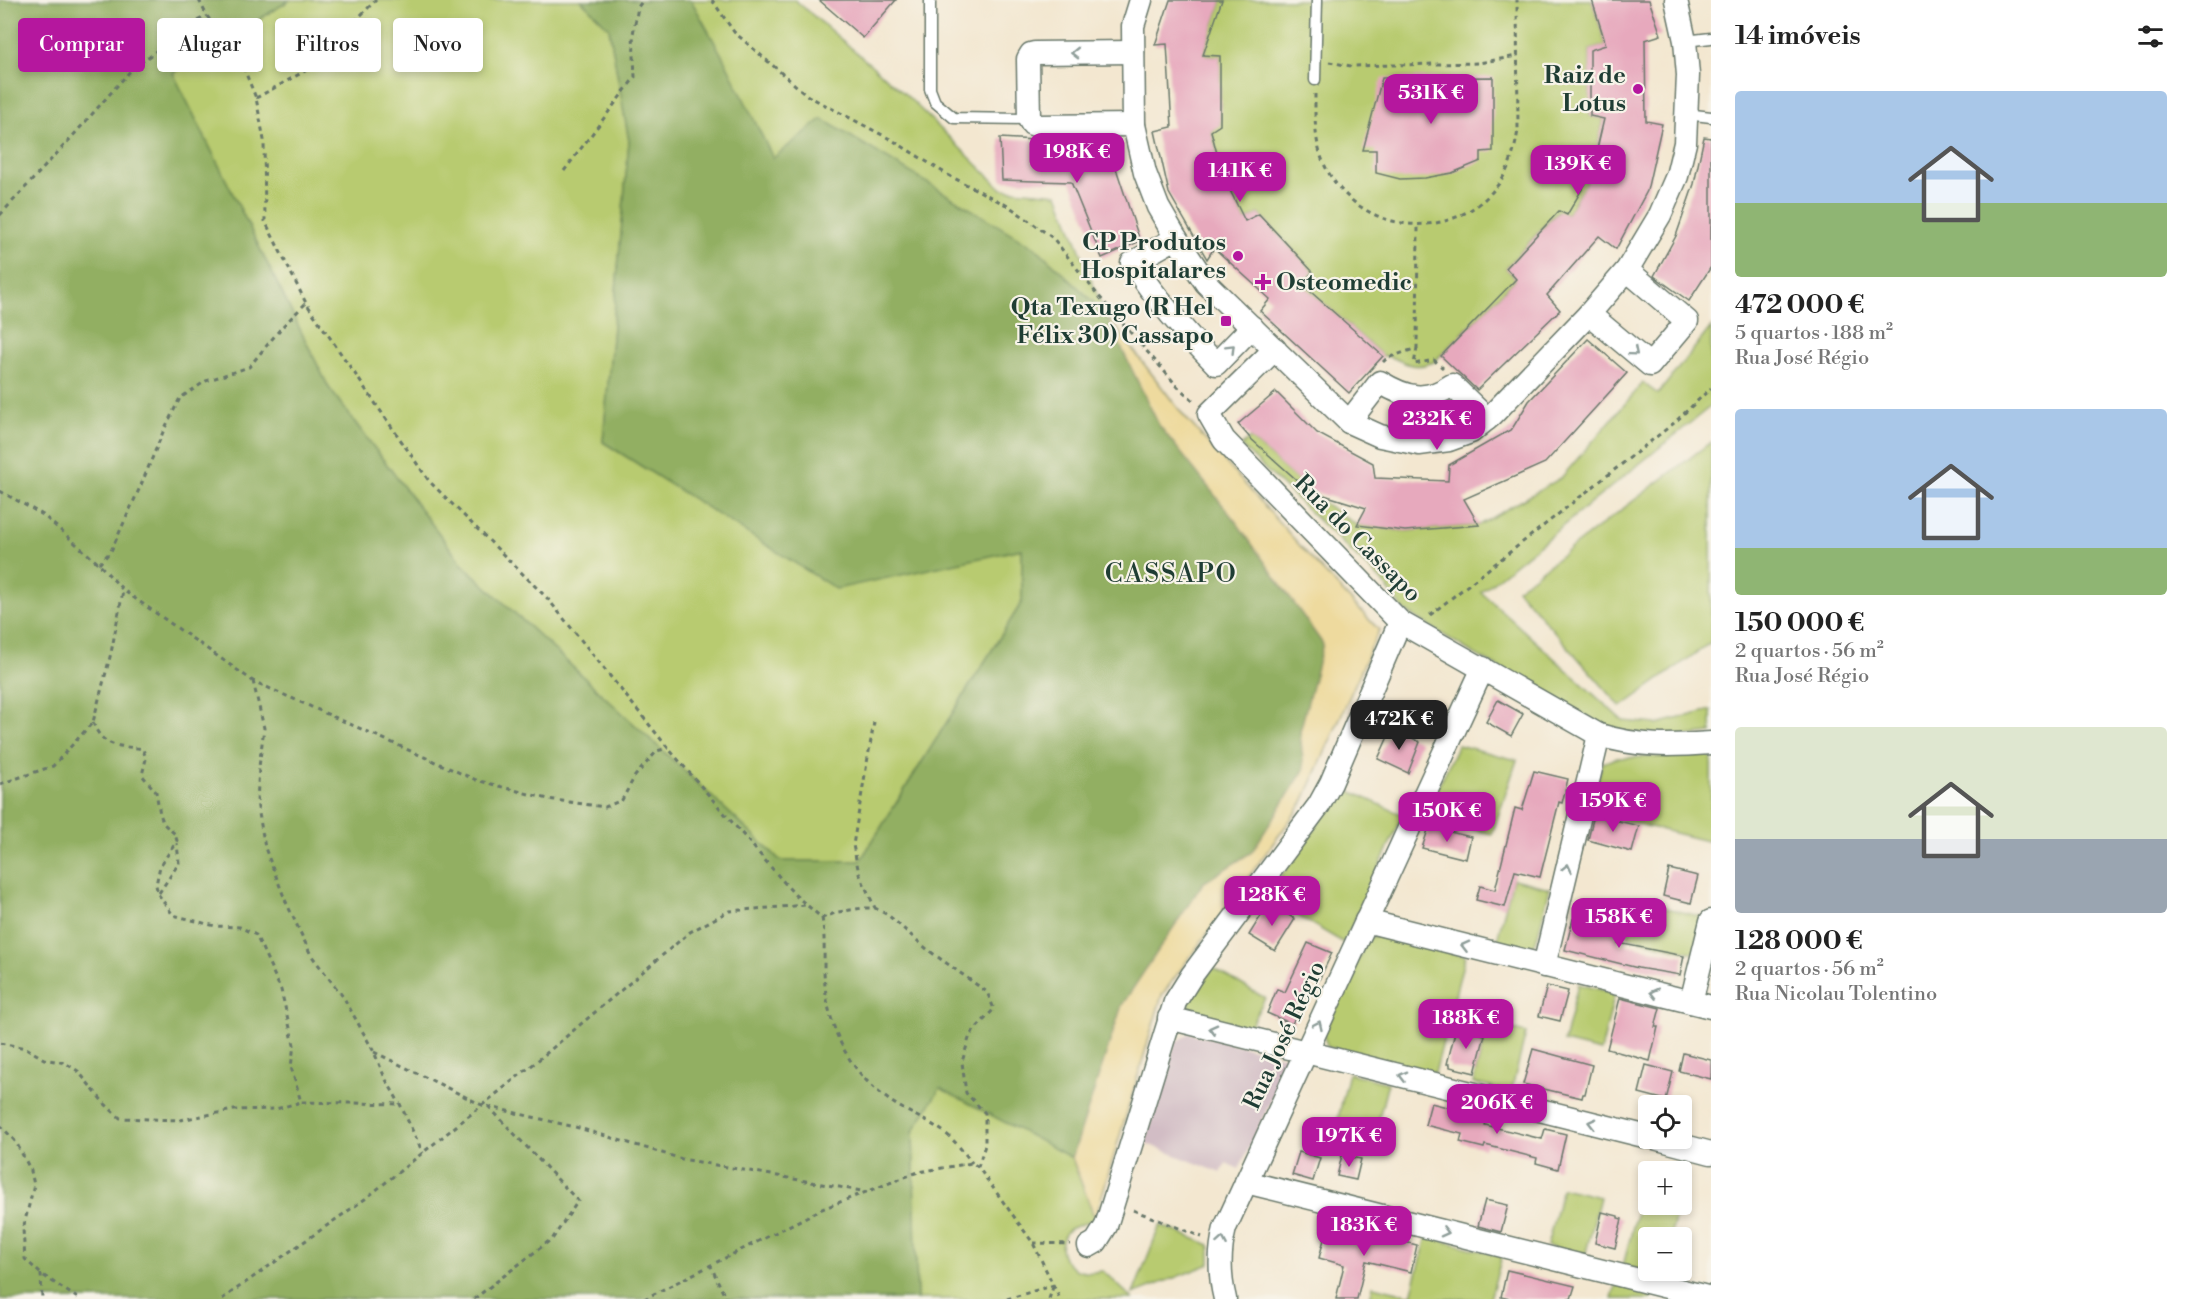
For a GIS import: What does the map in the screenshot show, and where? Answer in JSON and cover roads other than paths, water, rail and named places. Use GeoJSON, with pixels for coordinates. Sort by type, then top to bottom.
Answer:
{"type":"FeatureCollection","features":[{"type":"Feature","properties":{"kind":"street"},"geometry":{"type":"LineString","coordinates":[[1141,0],[1133,26],[1134,125],[1145,173],[1158,207],[1176,238],[1206,283],[1349,422],[1380,436],[1419,444],[1449,440],[1471,432],[1488,419],[1589,314],[1627,270],[1660,214],[1677,176],[1685,143],[1688,75],[1685,41],[1676,0]]}},
{"type":"Feature","properties":{"kind":"street"},"geometry":{"type":"LineString","coordinates":[[1133,52],[1031,54],[1028,59],[1029,119],[1032,124],[1038,126],[1134,125]]}},
{"type":"Feature","properties":{"kind":"street"},"geometry":{"type":"LineString","coordinates":[[1176,238],[1132,263],[1180,328],[1216,364],[1252,327]]}},
{"type":"Feature","properties":{"kind":"street"},"geometry":{"type":"LineString","coordinates":[[1589,314],[1650,365],[1687,321],[1627,270]]}},
{"type":"Feature","properties":{"kind":"street","name":"Rua do Cassapo"},"geometry":{"type":"LineString","coordinates":[[1275,349],[1209,414],[1224,440],[1406,625],[1599,735],[1647,745],[1711,743]]}},
{"type":"Feature","properties":{"kind":"street"},"geometry":{"type":"LineString","coordinates":[[1349,422],[1380,382],[1397,392],[1412,397],[1441,393],[1452,385],[1488,419]]}},
{"type":"Feature","properties":{"kind":"street"},"geometry":{"type":"LineString","coordinates":[[1089,1246],[1103,1234],[1175,1002],[1192,975],[1319,805],[1406,625]]}},
{"type":"Feature","properties":{"kind":"street","name":"Rua José Régio"},"geometry":{"type":"LineString","coordinates":[[1225,1299],[1221,1280],[1221,1244],[1225,1228],[1483,668]]}},
{"type":"Feature","properties":{"kind":"street"},"geometry":{"type":"LineString","coordinates":[[1544,966],[1599,735]]}},
{"type":"Feature","properties":{"kind":"street"},"geometry":{"type":"LineString","coordinates":[[1366,921],[1701,1005],[1711,921]]}},
{"type":"Feature","properties":{"kind":"street"},"geometry":{"type":"LineString","coordinates":[[1169,1018],[1638,1135]]}},
{"type":"Feature","properties":{"kind":"street"},"geometry":{"type":"LineString","coordinates":[[1692,1148],[1711,1153]]}},
{"type":"Feature","properties":{"kind":"street"},"geometry":{"type":"LineString","coordinates":[[1246,1182],[1711,1298]]}},
{"type":"Feature","properties":{"kind":"lane"},"geometry":{"type":"LineString","coordinates":[[930,0],[930,89],[935,102],[954,118],[1029,119]]}},
{"type":"Feature","properties":{"kind":"lane"},"geometry":{"type":"LineString","coordinates":[[1315,80],[1317,0]]}},
{"type":"Feature","properties":{"kind":"lane"},"geometry":{"type":"LineString","coordinates":[[1685,41],[1711,38]]}},
{"type":"Feature","properties":{"kind":"lane"},"geometry":{"type":"LineString","coordinates":[[1686,114],[1711,117]]}},
{"type":"Feature","properties":{"kind":"place","name":"Raiz de Lotus"},"geometry":{"type":"Point","coordinates":[1638,89]}},
{"type":"Feature","properties":{"kind":"place","name":"CP Produtos Hospitalares"},"geometry":{"type":"Point","coordinates":[1238,256]}},
{"type":"Feature","properties":{"kind":"place","name":"Osteomedic"},"geometry":{"type":"Point","coordinates":[1263,282]}},
{"type":"Feature","properties":{"kind":"place","name":"Qta Texugo (R Hel Félix 30) Cassapo"},"geometry":{"type":"Point","coordinates":[1226,321]}},
{"type":"Feature","properties":{"kind":"district","name":"CASSAPO"},"geometry":{"type":"Point","coordinates":[1171,573]}}]}
